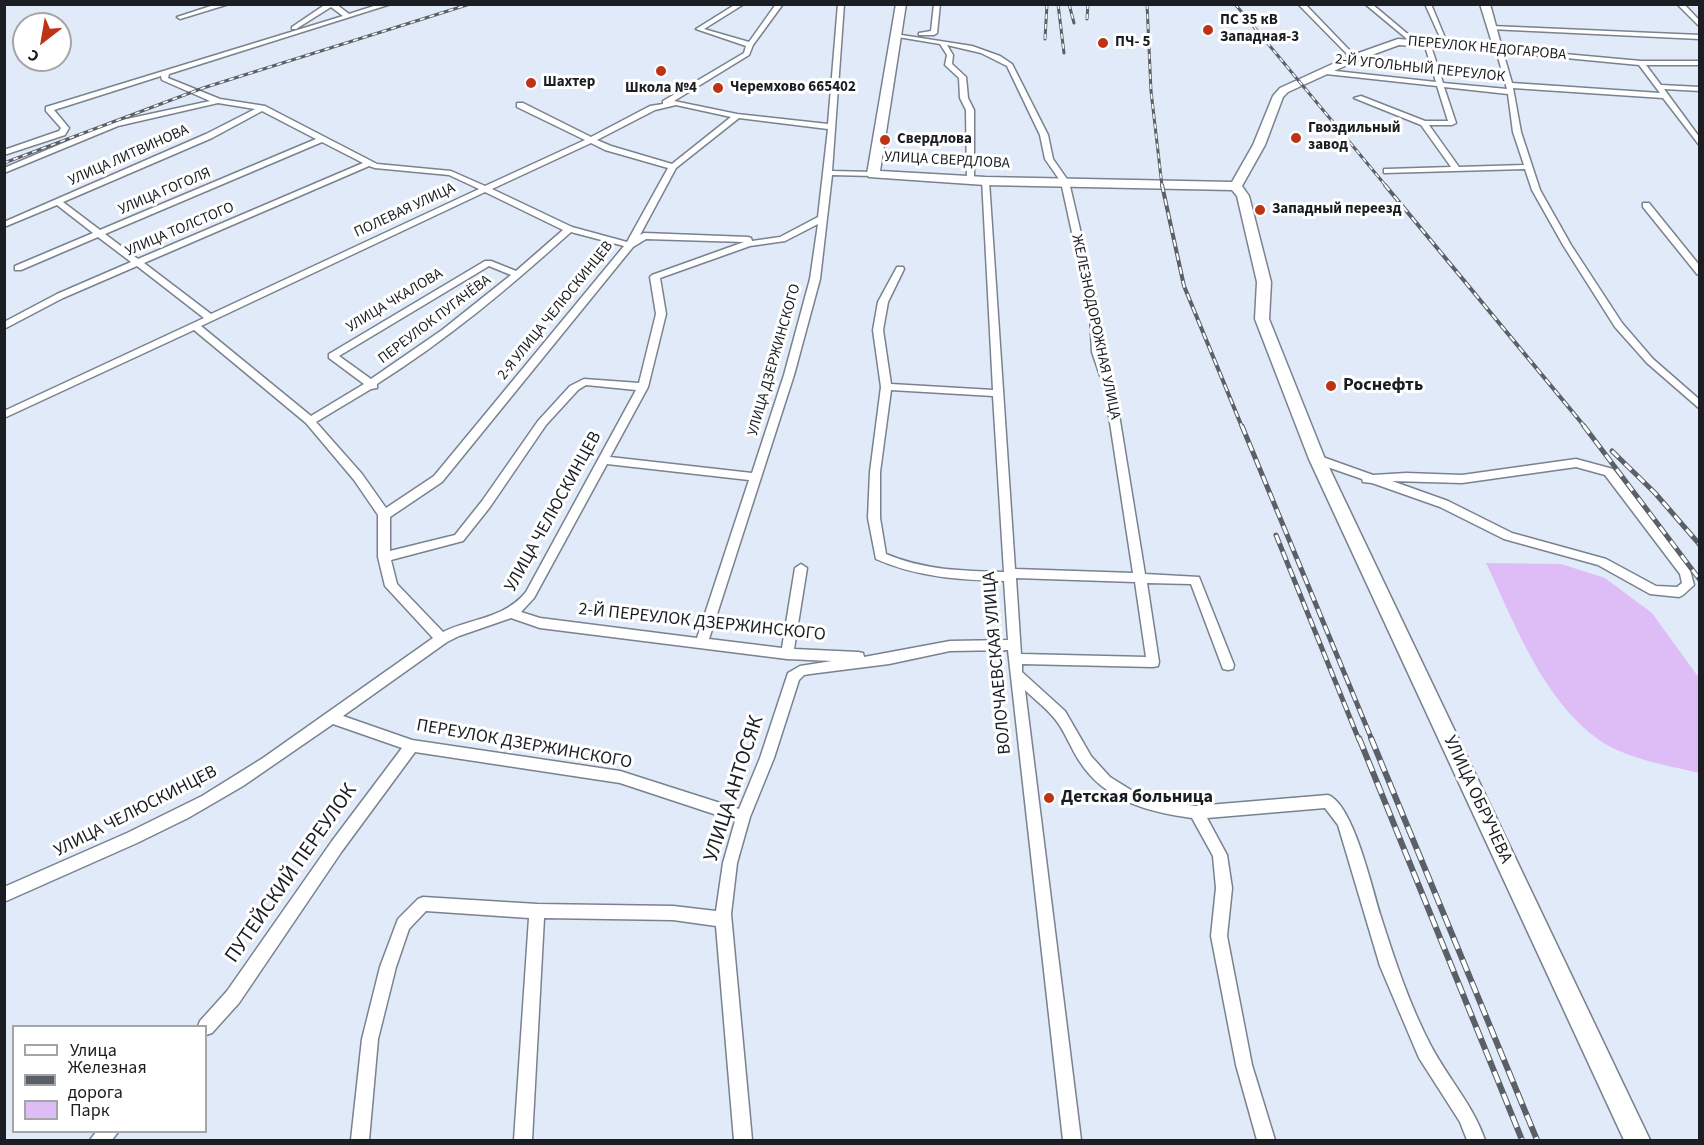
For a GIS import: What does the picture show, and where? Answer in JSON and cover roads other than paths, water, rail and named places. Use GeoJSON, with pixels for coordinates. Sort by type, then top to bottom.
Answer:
{"type":"FeatureCollection","features":[{"type":"Feature","properties":{"kind":"street"},"geometry":{"type":"LineString","coordinates":[[180,17],[226,4]]}},
{"type":"Feature","properties":{"kind":"street"},"geometry":{"type":"LineString","coordinates":[[279,37],[331,4],[348,16]]}},
{"type":"Feature","properties":{"kind":"street"},"geometry":{"type":"LineString","coordinates":[[4,153],[62,133],[65,128],[49,109],[388,4]]}},
{"type":"Feature","properties":{"kind":"street"},"geometry":{"type":"LineString","coordinates":[[741,4],[699,29],[750,45]]}},
{"type":"Feature","properties":{"kind":"street","name":"ПОЛЕВАЯ УЛИЦА"},"geometry":{"type":"LineString","coordinates":[[4,415],[592,140],[663,104],[747,54],[750,45],[780,4]]}},
{"type":"Feature","properties":{"kind":"street","name":"УЛИЦА ДЗЕРЖИНСКОГО"},"geometry":{"type":"LineString","coordinates":[[702,642],[800,338],[815,279],[828,173],[841,4]]}},
{"type":"Feature","properties":{"kind":"street","name":"УЛИЦА СВЕРДЛОВА"},"geometry":{"type":"LineString","coordinates":[[901,4],[873,174],[985,181],[1236,186]]}},
{"type":"Feature","properties":{"kind":"street"},"geometry":{"type":"LineString","coordinates":[[896,36],[934,33],[937,4]]}},
{"type":"Feature","properties":{"kind":"street"},"geometry":{"type":"LineString","coordinates":[[1301,4],[1354,58]]}},
{"type":"Feature","properties":{"kind":"street"},"geometry":{"type":"LineString","coordinates":[[1368,4],[1414,42]]}},
{"type":"Feature","properties":{"kind":"street"},"geometry":{"type":"LineString","coordinates":[[1428,4],[1446,44]]}},
{"type":"Feature","properties":{"kind":"street"},"geometry":{"type":"LineString","coordinates":[[1485,4],[1510,89],[1517,132],[1536,190],[1575,261],[1618,325],[1650,361],[1700,406]]}},
{"type":"Feature","properties":{"kind":"street"},"geometry":{"type":"LineString","coordinates":[[1680,4],[1700,25]]}},
{"type":"Feature","properties":{"kind":"street"},"geometry":{"type":"LineString","coordinates":[[1492,28],[1700,38]]}},
{"type":"Feature","properties":{"kind":"street","name":"ЖЕЛЕЗНОДОРОЖНАЯ УЛИЦА"},"geometry":{"type":"LineString","coordinates":[[896,36],[942,42],[1000,58],[1010,65],[1044,135],[1049,159],[1065,182],[1095,315],[1097,351],[1110,390],[1140,578]]}},
{"type":"Feature","properties":{"kind":"street"},"geometry":{"type":"LineString","coordinates":[[942,42],[950,55],[948,65],[962,77],[964,98],[970,110],[970,180]]}},
{"type":"Feature","properties":{"kind":"street","name":"ПЕРЕУЛОК НЕДОГАРОВА"},"geometry":{"type":"LineString","coordinates":[[1236,186],[1259,145],[1278,96],[1284,90],[1354,58],[1398,42],[1446,44],[1641,63],[1700,63]]}},
{"type":"Feature","properties":{"kind":"street"},"geometry":{"type":"LineString","coordinates":[[1358,98],[1424,123],[1452,123],[1442,84],[1427,43]]}},
{"type":"Feature","properties":{"kind":"street"},"geometry":{"type":"LineString","coordinates":[[1641,63],[1700,144]]}},
{"type":"Feature","properties":{"kind":"street","name":"2-Й УГОЛЬНЫЙ ПЕРЕУЛОК"},"geometry":{"type":"LineString","coordinates":[[1326,72],[1510,89],[1665,96]]}},
{"type":"Feature","properties":{"kind":"street"},"geometry":{"type":"LineString","coordinates":[[166,73],[165,79],[218,101],[262,108],[375,166],[451,173],[569,229],[630,245],[644,236],[766,242]]}},
{"type":"Feature","properties":{"kind":"street"},"geometry":{"type":"LineString","coordinates":[[1658,87],[1700,89]]}},
{"type":"Feature","properties":{"kind":"street"},"geometry":{"type":"LineString","coordinates":[[4,171],[116,124],[218,101]]}},
{"type":"Feature","properties":{"kind":"street"},"geometry":{"type":"LineString","coordinates":[[663,104],[676,103],[737,116],[831,127]]}},
{"type":"Feature","properties":{"kind":"street"},"geometry":{"type":"LineString","coordinates":[[520,105],[608,148],[673,167]]}},
{"type":"Feature","properties":{"kind":"street","name":"УЛИЦА ЛИТВИНОВА"},"geometry":{"type":"LineString","coordinates":[[4,225],[208,136],[262,108]]}},
{"type":"Feature","properties":{"kind":"street","name":"2-Я УЛИЦА ЧЕЛЮСКИНЦЕВ"},"geometry":{"type":"LineString","coordinates":[[384,515],[438,479],[630,245],[673,167],[737,116]]}},
{"type":"Feature","properties":{"kind":"street"},"geometry":{"type":"LineString","coordinates":[[1424,123],[1456,168]]}},
{"type":"Feature","properties":{"kind":"street","name":"УЛИЦА ГОГОЛЯ"},"geometry":{"type":"LineString","coordinates":[[18,268],[322,139]]}},
{"type":"Feature","properties":{"kind":"street","name":"УЛИЦА ТОЛСТОГО"},"geometry":{"type":"LineString","coordinates":[[4,326],[60,296],[369,163]]}},
{"type":"Feature","properties":{"kind":"street"},"geometry":{"type":"LineString","coordinates":[[1387,171],[1528,167]]}},
{"type":"Feature","properties":{"kind":"street"},"geometry":{"type":"LineString","coordinates":[[828,173],[873,174]]}},
{"type":"Feature","properties":{"kind":"street","name":"ВОЛОЧАЕВСКАЯ УЛИЦА"},"geometry":{"type":"LineString","coordinates":[[985,181],[1015,660],[1072,1140]]}},
{"type":"Feature","properties":{"kind":"street"},"geometry":{"type":"LineString","coordinates":[[1236,186],[1243,196],[1264,282],[1262,319],[1317,459],[1367,479],[1398,486],[1444,504],[1508,536],[1602,562],[1654,591],[1679,592],[1688,585],[1686,573],[1609,472],[1576,463],[1462,478],[1367,479]]}},
{"type":"Feature","properties":{"kind":"street"},"geometry":{"type":"LineString","coordinates":[[57,202],[210,318]]}},
{"type":"Feature","properties":{"kind":"street"},"geometry":{"type":"LineString","coordinates":[[1646,205],[1700,272]]}},
{"type":"Feature","properties":{"kind":"street","name":"УЛИЦА ЧЕЛЮСКИНЦЕВ"},"geometry":{"type":"LineString","coordinates":[[4,895],[111,848],[207,800],[333,718],[441,639],[461,627],[512,614],[526,603],[643,387],[661,314],[655,277],[748,244],[782,239],[822,218]]}},
{"type":"Feature","properties":{"kind":"street","name":"ПЕРЕУЛОК ПУГАЧЁВА"},"geometry":{"type":"LineString","coordinates":[[310,421],[373,386],[519,274],[569,229]]}},
{"type":"Feature","properties":{"kind":"street","name":"УЛИЦА ЧКАЛОВА"},"geometry":{"type":"LineString","coordinates":[[373,386],[332,356],[488,263],[519,274]]}},
{"type":"Feature","properties":{"kind":"street"},"geometry":{"type":"LineString","coordinates":[[900,269],[883,302],[878,330],[886,387],[875,472],[874,518],[880,556],[899,566],[951,575],[1195,580],[1228,665]]}},
{"type":"Feature","properties":{"kind":"street"},"geometry":{"type":"LineString","coordinates":[[194,325],[310,421],[358,477],[384,515],[384,557],[391,586],[441,639]]}},
{"type":"Feature","properties":{"kind":"street"},"geometry":{"type":"LineString","coordinates":[[384,557],[459,538],[486,504],[542,423],[574,388],[584,382],[643,387]]}},
{"type":"Feature","properties":{"kind":"street"},"geometry":{"type":"LineString","coordinates":[[886,387],[998,393]]}},
{"type":"Feature","properties":{"kind":"street","name":"УЛИЦА ОБРУЧЕВА"},"geometry":{"type":"LineString","coordinates":[[1317,459],[1637,1140]]}},
{"type":"Feature","properties":{"kind":"street"},"geometry":{"type":"LineString","coordinates":[[603,460],[755,477]]}},
{"type":"Feature","properties":{"kind":"street"},"geometry":{"type":"LineString","coordinates":[[787,654],[801,568]]}},
{"type":"Feature","properties":{"kind":"street"},"geometry":{"type":"LineString","coordinates":[[1015,660],[1153,662],[1140,578]]}},
{"type":"Feature","properties":{"kind":"street","name":"2-Й ПЕРЕУЛОК ДЗЕРЖИНСКОГО"},"geometry":{"type":"LineString","coordinates":[[512,614],[540,623],[787,654],[889,659]]}},
{"type":"Feature","properties":{"kind":"street","name":"УЛИЦА АНТОСЯК"},"geometry":{"type":"LineString","coordinates":[[743,1140],[723,919],[730,863],[793,677],[800,671],[810,669],[889,659],[950,646],[1015,660]]}},
{"type":"Feature","properties":{"kind":"street"},"geometry":{"type":"LineString","coordinates":[[1015,660],[1060,716],[1086,760],[1105,781],[1135,800],[1166,808],[1196,812],[1328,801],[1344,822],[1388,966],[1425,1052],[1466,1116],[1476,1140]]}},
{"type":"Feature","properties":{"kind":"street","name":"ПЕРЕУЛОК ДЗЕРЖИНСКОГО"},"geometry":{"type":"LineString","coordinates":[[333,718],[412,746],[620,777],[744,817]]}},
{"type":"Feature","properties":{"kind":"street","name":"ПУТЕЙСКИЙ ПЕРЕУЛОК"},"geometry":{"type":"LineString","coordinates":[[207,1026],[233,997],[337,846],[412,746]]}},
{"type":"Feature","properties":{"kind":"street"},"geometry":{"type":"LineString","coordinates":[[1196,812],[1220,855],[1224,888],[1219,936],[1244,1065],[1266,1140]]}},
{"type":"Feature","properties":{"kind":"street"},"geometry":{"type":"LineString","coordinates":[[360,1140],[370,1039],[388,967],[402,924],[423,904],[537,911],[673,913],[723,919]]}},
{"type":"Feature","properties":{"kind":"street"},"geometry":{"type":"LineString","coordinates":[[523,1140],[537,911]]}},
{"type":"Feature","properties":{"kind":"railway"},"geometry":{"type":"LineString","coordinates":[[4,163],[203,88],[470,4]]}},
{"type":"Feature","properties":{"kind":"railway"},"geometry":{"type":"LineString","coordinates":[[1045,39],[1047,4]]}},
{"type":"Feature","properties":{"kind":"railway"},"geometry":{"type":"LineString","coordinates":[[1058,4],[1064,53]]}},
{"type":"Feature","properties":{"kind":"railway"},"geometry":{"type":"LineString","coordinates":[[1069,4],[1074,23]]}},
{"type":"Feature","properties":{"kind":"railway"},"geometry":{"type":"LineString","coordinates":[[1087,19],[1088,4]]}},
{"type":"Feature","properties":{"kind":"railway"},"geometry":{"type":"LineString","coordinates":[[1147,4],[1151,91],[1162,186]]}},
{"type":"Feature","properties":{"kind":"railway"},"geometry":{"type":"LineString","coordinates":[[1235,4],[1386,186]]}},
{"type":"Feature","properties":{"kind":"railway"},"geometry":{"type":"LineString","coordinates":[[1162,185],[1184,286],[1242,427]]}},
{"type":"Feature","properties":{"kind":"railway"},"geometry":{"type":"LineString","coordinates":[[1385,185],[1585,427]]}},
{"type":"Feature","properties":{"kind":"railway"},"geometry":{"type":"LineString","coordinates":[[1242,426],[1372,740]]}},
{"type":"Feature","properties":{"kind":"railway"},"geometry":{"type":"LineString","coordinates":[[1584,426],[1700,580]]}},
{"type":"Feature","properties":{"kind":"railway"},"geometry":{"type":"LineString","coordinates":[[1612,451],[1655,493],[1700,545]]}},
{"type":"Feature","properties":{"kind":"railway"},"geometry":{"type":"LineString","coordinates":[[1276,535],[1359,740]]}},
{"type":"Feature","properties":{"kind":"railway"},"geometry":{"type":"LineString","coordinates":[[1359,738],[1522,1140]]}},
{"type":"Feature","properties":{"kind":"railway"},"geometry":{"type":"LineString","coordinates":[[1371,738],[1537,1140]]}},
{"type":"Feature","properties":{"kind":"place","name":"ПС 35 кВ Западная-3"},"geometry":{"type":"Point","coordinates":[1208,30]}},
{"type":"Feature","properties":{"kind":"place","name":"ПЧ- 5"},"geometry":{"type":"Point","coordinates":[1103,43]}},
{"type":"Feature","properties":{"kind":"place","name":"Школа №4"},"geometry":{"type":"Point","coordinates":[661,71]}},
{"type":"Feature","properties":{"kind":"place","name":"Шахтер"},"geometry":{"type":"Point","coordinates":[531,83]}},
{"type":"Feature","properties":{"kind":"place","name":"Черемхово 665402"},"geometry":{"type":"Point","coordinates":[718,88]}},
{"type":"Feature","properties":{"kind":"place","name":"Гвоздильный завод"},"geometry":{"type":"Point","coordinates":[1296,138]}},
{"type":"Feature","properties":{"kind":"place","name":"Свердлова"},"geometry":{"type":"Point","coordinates":[885,140]}},
{"type":"Feature","properties":{"kind":"place","name":"Западный переезд"},"geometry":{"type":"Point","coordinates":[1260,210]}},
{"type":"Feature","properties":{"kind":"place","name":"Роснефть"},"geometry":{"type":"Point","coordinates":[1331,386]}},
{"type":"Feature","properties":{"kind":"place","name":"Детская больница"},"geometry":{"type":"Point","coordinates":[1049,798]}}]}
